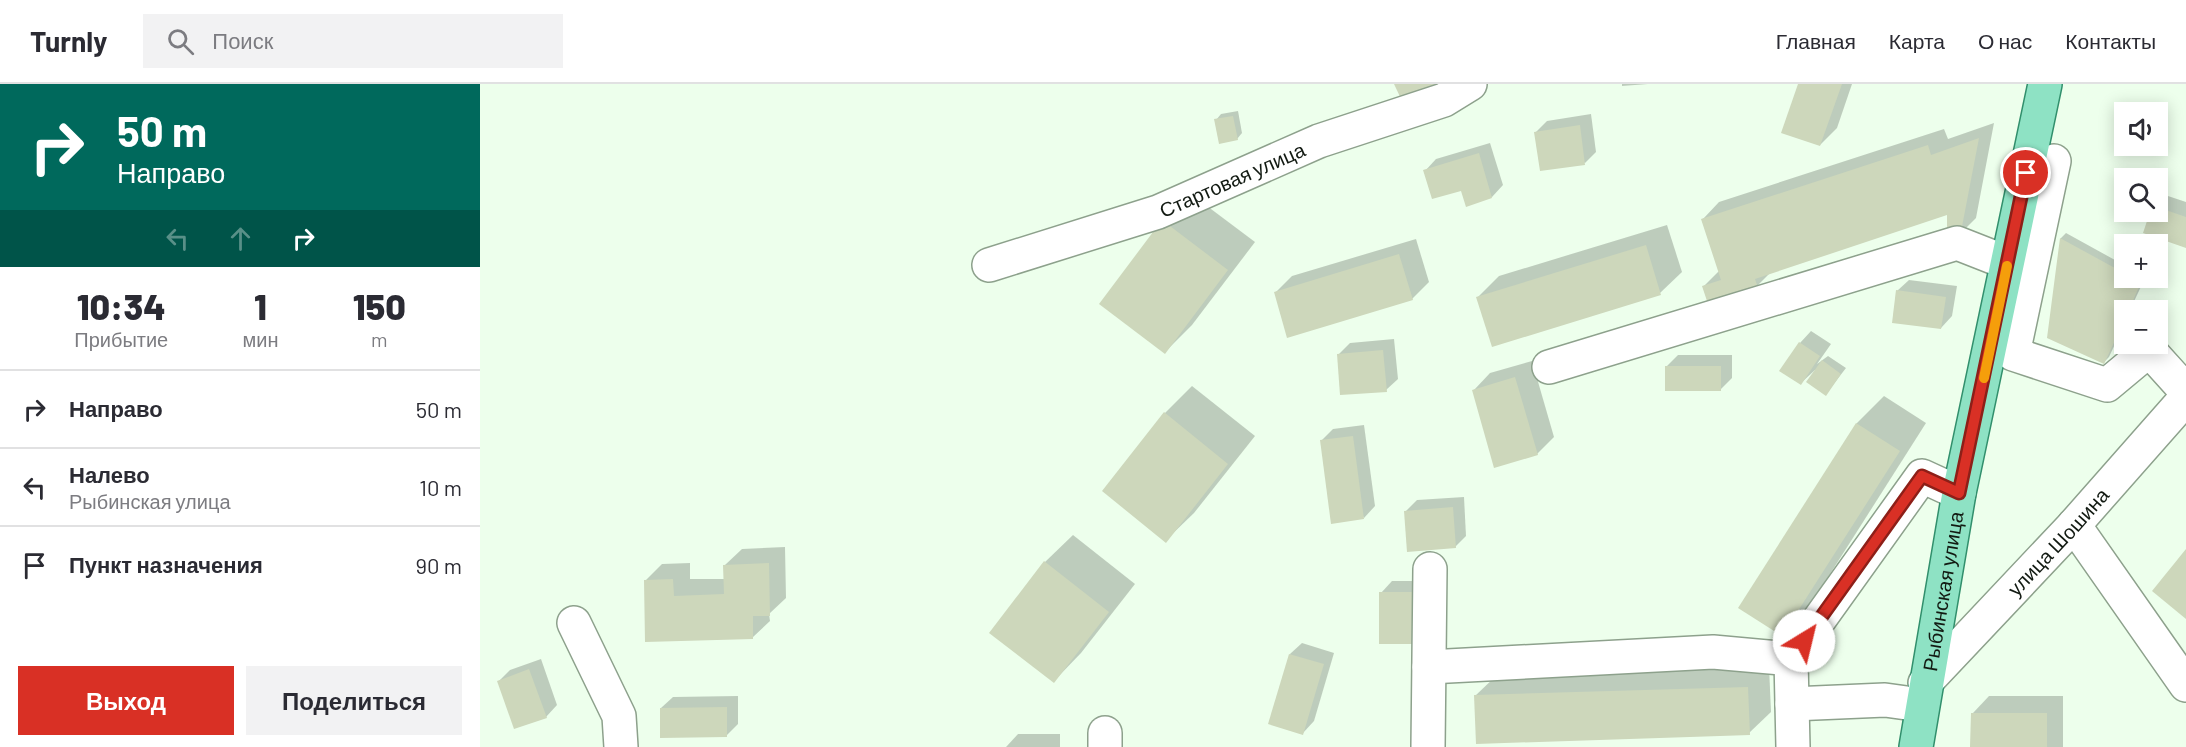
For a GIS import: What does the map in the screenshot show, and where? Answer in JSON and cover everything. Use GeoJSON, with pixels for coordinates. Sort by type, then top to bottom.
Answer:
{"type":"FeatureCollection","features":[{"type":"Feature","properties":{"kind":"main road","name":"Рыбинская улица"},"geometry":{"type":"LineString","coordinates":[[1916,747],[1923,694],[1959,493],[2045,84]]}},
{"type":"Feature","properties":{"kind":"street","name":"Стартовая улица"},"geometry":{"type":"LineString","coordinates":[[989,265],[1158,212],[1319,141],[1444,100],[1470,84]]}},
{"type":"Feature","properties":{"kind":"street"},"geometry":{"type":"LineString","coordinates":[[2054,160],[2013,354],[2107,385],[2149,350],[2186,391]]}},
{"type":"Feature","properties":{"kind":"street"},"geometry":{"type":"LineString","coordinates":[[1549,367],[1957,243],[2008,263]]}},
{"type":"Feature","properties":{"kind":"street","name":"улица Шошина"},"geometry":{"type":"LineString","coordinates":[[1923,694],[2186,398]]}},
{"type":"Feature","properties":{"kind":"street"},"geometry":{"type":"LineString","coordinates":[[1793,747],[1791,659],[1922,476],[1959,493]]}},
{"type":"Feature","properties":{"kind":"street"},"geometry":{"type":"LineString","coordinates":[[2074,525],[2186,685]]}},
{"type":"Feature","properties":{"kind":"street"},"geometry":{"type":"LineString","coordinates":[[1428,747],[1430,569]]}},
{"type":"Feature","properties":{"kind":"street"},"geometry":{"type":"LineString","coordinates":[[574,622],[619,716],[621,747]]}},
{"type":"Feature","properties":{"kind":"street"},"geometry":{"type":"LineString","coordinates":[[1429,667],[1713,652],[1791,659]]}},
{"type":"Feature","properties":{"kind":"street"},"geometry":{"type":"LineString","coordinates":[[1792,704],[1885,700],[1923,694]]}},
{"type":"Feature","properties":{"kind":"building"},"geometry":{"type":"Polygon","coordinates":[[[1394,84],[1443,84],[1403,103],[1394,84]]]}},
{"type":"Feature","properties":{"kind":"building"},"geometry":{"type":"Polygon","coordinates":[[[1798,84],[1842,84],[1820,146],[1781,133],[1798,84]]]}},
{"type":"Feature","properties":{"kind":"building"},"geometry":{"type":"Polygon","coordinates":[[[1233,116],[1238,140],[1219,144],[1214,119],[1233,116]]]}},
{"type":"Feature","properties":{"kind":"building"},"geometry":{"type":"Polygon","coordinates":[[[1580,125],[1585,165],[1540,171],[1534,132],[1580,125]]]}},
{"type":"Feature","properties":{"kind":"building"},"geometry":{"type":"Polygon","coordinates":[[[1979,138],[1960,237],[1947,236],[1947,215],[1755,279],[1758,288],[1708,304],[1702,286],[1721,280],[1701,219],[1928,145],[1931,155],[1979,138]]]}},
{"type":"Feature","properties":{"kind":"building"},"geometry":{"type":"Polygon","coordinates":[[[1479,153],[1492,198],[1466,207],[1461,191],[1432,199],[1423,170],[1479,153]]]}},
{"type":"Feature","properties":{"kind":"building"},"geometry":{"type":"Polygon","coordinates":[[[2168,211],[2186,217],[2186,248],[2168,242],[2168,234],[2143,233],[2147,222],[2168,222],[2168,211]]]}},
{"type":"Feature","properties":{"kind":"building"},"geometry":{"type":"Polygon","coordinates":[[[1162,220],[1228,270],[1165,354],[1099,304],[1162,220]]]}},
{"type":"Feature","properties":{"kind":"building"},"geometry":{"type":"Polygon","coordinates":[[[2060,238],[2114,268],[2114,288],[2138,288],[2133,300],[2114,300],[2114,342],[2104,364],[2047,338],[2060,238]]]}},
{"type":"Feature","properties":{"kind":"building"},"geometry":{"type":"Polygon","coordinates":[[[1646,245],[1661,295],[1492,347],[1476,297],[1646,245]]]}},
{"type":"Feature","properties":{"kind":"building"},"geometry":{"type":"Polygon","coordinates":[[[1399,254],[1413,300],[1287,338],[1274,292],[1399,254]]]}},
{"type":"Feature","properties":{"kind":"building"},"geometry":{"type":"Polygon","coordinates":[[[1896,290],[1946,297],[1941,329],[1892,323],[1896,290]]]}},
{"type":"Feature","properties":{"kind":"building"},"geometry":{"type":"Polygon","coordinates":[[[1799,342],[1820,356],[1801,385],[1779,371],[1799,342]]]}},
{"type":"Feature","properties":{"kind":"building"},"geometry":{"type":"Polygon","coordinates":[[[1383,350],[1387,392],[1340,395],[1337,354],[1383,350]]]}},
{"type":"Feature","properties":{"kind":"building"},"geometry":{"type":"Polygon","coordinates":[[[1822,360],[1841,374],[1826,396],[1806,382],[1822,360]]]}},
{"type":"Feature","properties":{"kind":"building"},"geometry":{"type":"Polygon","coordinates":[[[1665,366],[1721,366],[1721,391],[1665,391],[1665,366]]]}},
{"type":"Feature","properties":{"kind":"building"},"geometry":{"type":"Polygon","coordinates":[[[1515,377],[1538,455],[1494,468],[1472,390],[1515,377]]]}},
{"type":"Feature","properties":{"kind":"building"},"geometry":{"type":"Polygon","coordinates":[[[1164,412],[1228,464],[1166,543],[1102,491],[1164,412]]]}},
{"type":"Feature","properties":{"kind":"building"},"geometry":{"type":"Polygon","coordinates":[[[1856,423],[1900,451],[1782,636],[1738,608],[1856,423]]]}},
{"type":"Feature","properties":{"kind":"building"},"geometry":{"type":"Polygon","coordinates":[[[1353,436],[1364,519],[1331,524],[1320,440],[1353,436]]]}},
{"type":"Feature","properties":{"kind":"building"},"geometry":{"type":"Polygon","coordinates":[[[1453,507],[1456,548],[1407,552],[1404,511],[1453,507]]]}},
{"type":"Feature","properties":{"kind":"building"},"geometry":{"type":"Polygon","coordinates":[[[2186,549],[2186,619],[2152,591],[2186,549]]]}},
{"type":"Feature","properties":{"kind":"building"},"geometry":{"type":"Polygon","coordinates":[[[1044,561],[1109,612],[1054,683],[989,633],[1044,561]]]}},
{"type":"Feature","properties":{"kind":"building"},"geometry":{"type":"Polygon","coordinates":[[[769,563],[770,616],[753,616],[753,639],[645,642],[644,580],[673,579],[674,596],[724,594],[723,565],[769,563]]]}},
{"type":"Feature","properties":{"kind":"building"},"geometry":{"type":"Polygon","coordinates":[[[1379,592],[1415,592],[1415,644],[1379,644],[1379,592]]]}},
{"type":"Feature","properties":{"kind":"building"},"geometry":{"type":"Polygon","coordinates":[[[1289,654],[1324,664],[1303,735],[1268,724],[1289,654]]]}},
{"type":"Feature","properties":{"kind":"building"},"geometry":{"type":"Polygon","coordinates":[[[529,669],[547,718],[514,729],[497,681],[529,669]]]}},
{"type":"Feature","properties":{"kind":"building"},"geometry":{"type":"Polygon","coordinates":[[[1748,687],[1750,735],[1476,744],[1474,695],[1748,687]]]}},
{"type":"Feature","properties":{"kind":"building"},"geometry":{"type":"Polygon","coordinates":[[[727,707],[727,737],[660,738],[660,708],[727,707]]]}},
{"type":"Feature","properties":{"kind":"building"},"geometry":{"type":"Polygon","coordinates":[[[1971,713],[2047,713],[2047,747],[1970,747],[1971,713]]]}},
{"type":"Feature","properties":{"kind":"slow traffic"},"geometry":{"type":"LineString","coordinates":[[1984,378],[2007,266]]}},
{"type":"Feature","properties":{"kind":"route"},"geometry":{"type":"LineString","coordinates":[[1804,641],[1922,476],[1959,493],[2026,173]]}}]}
